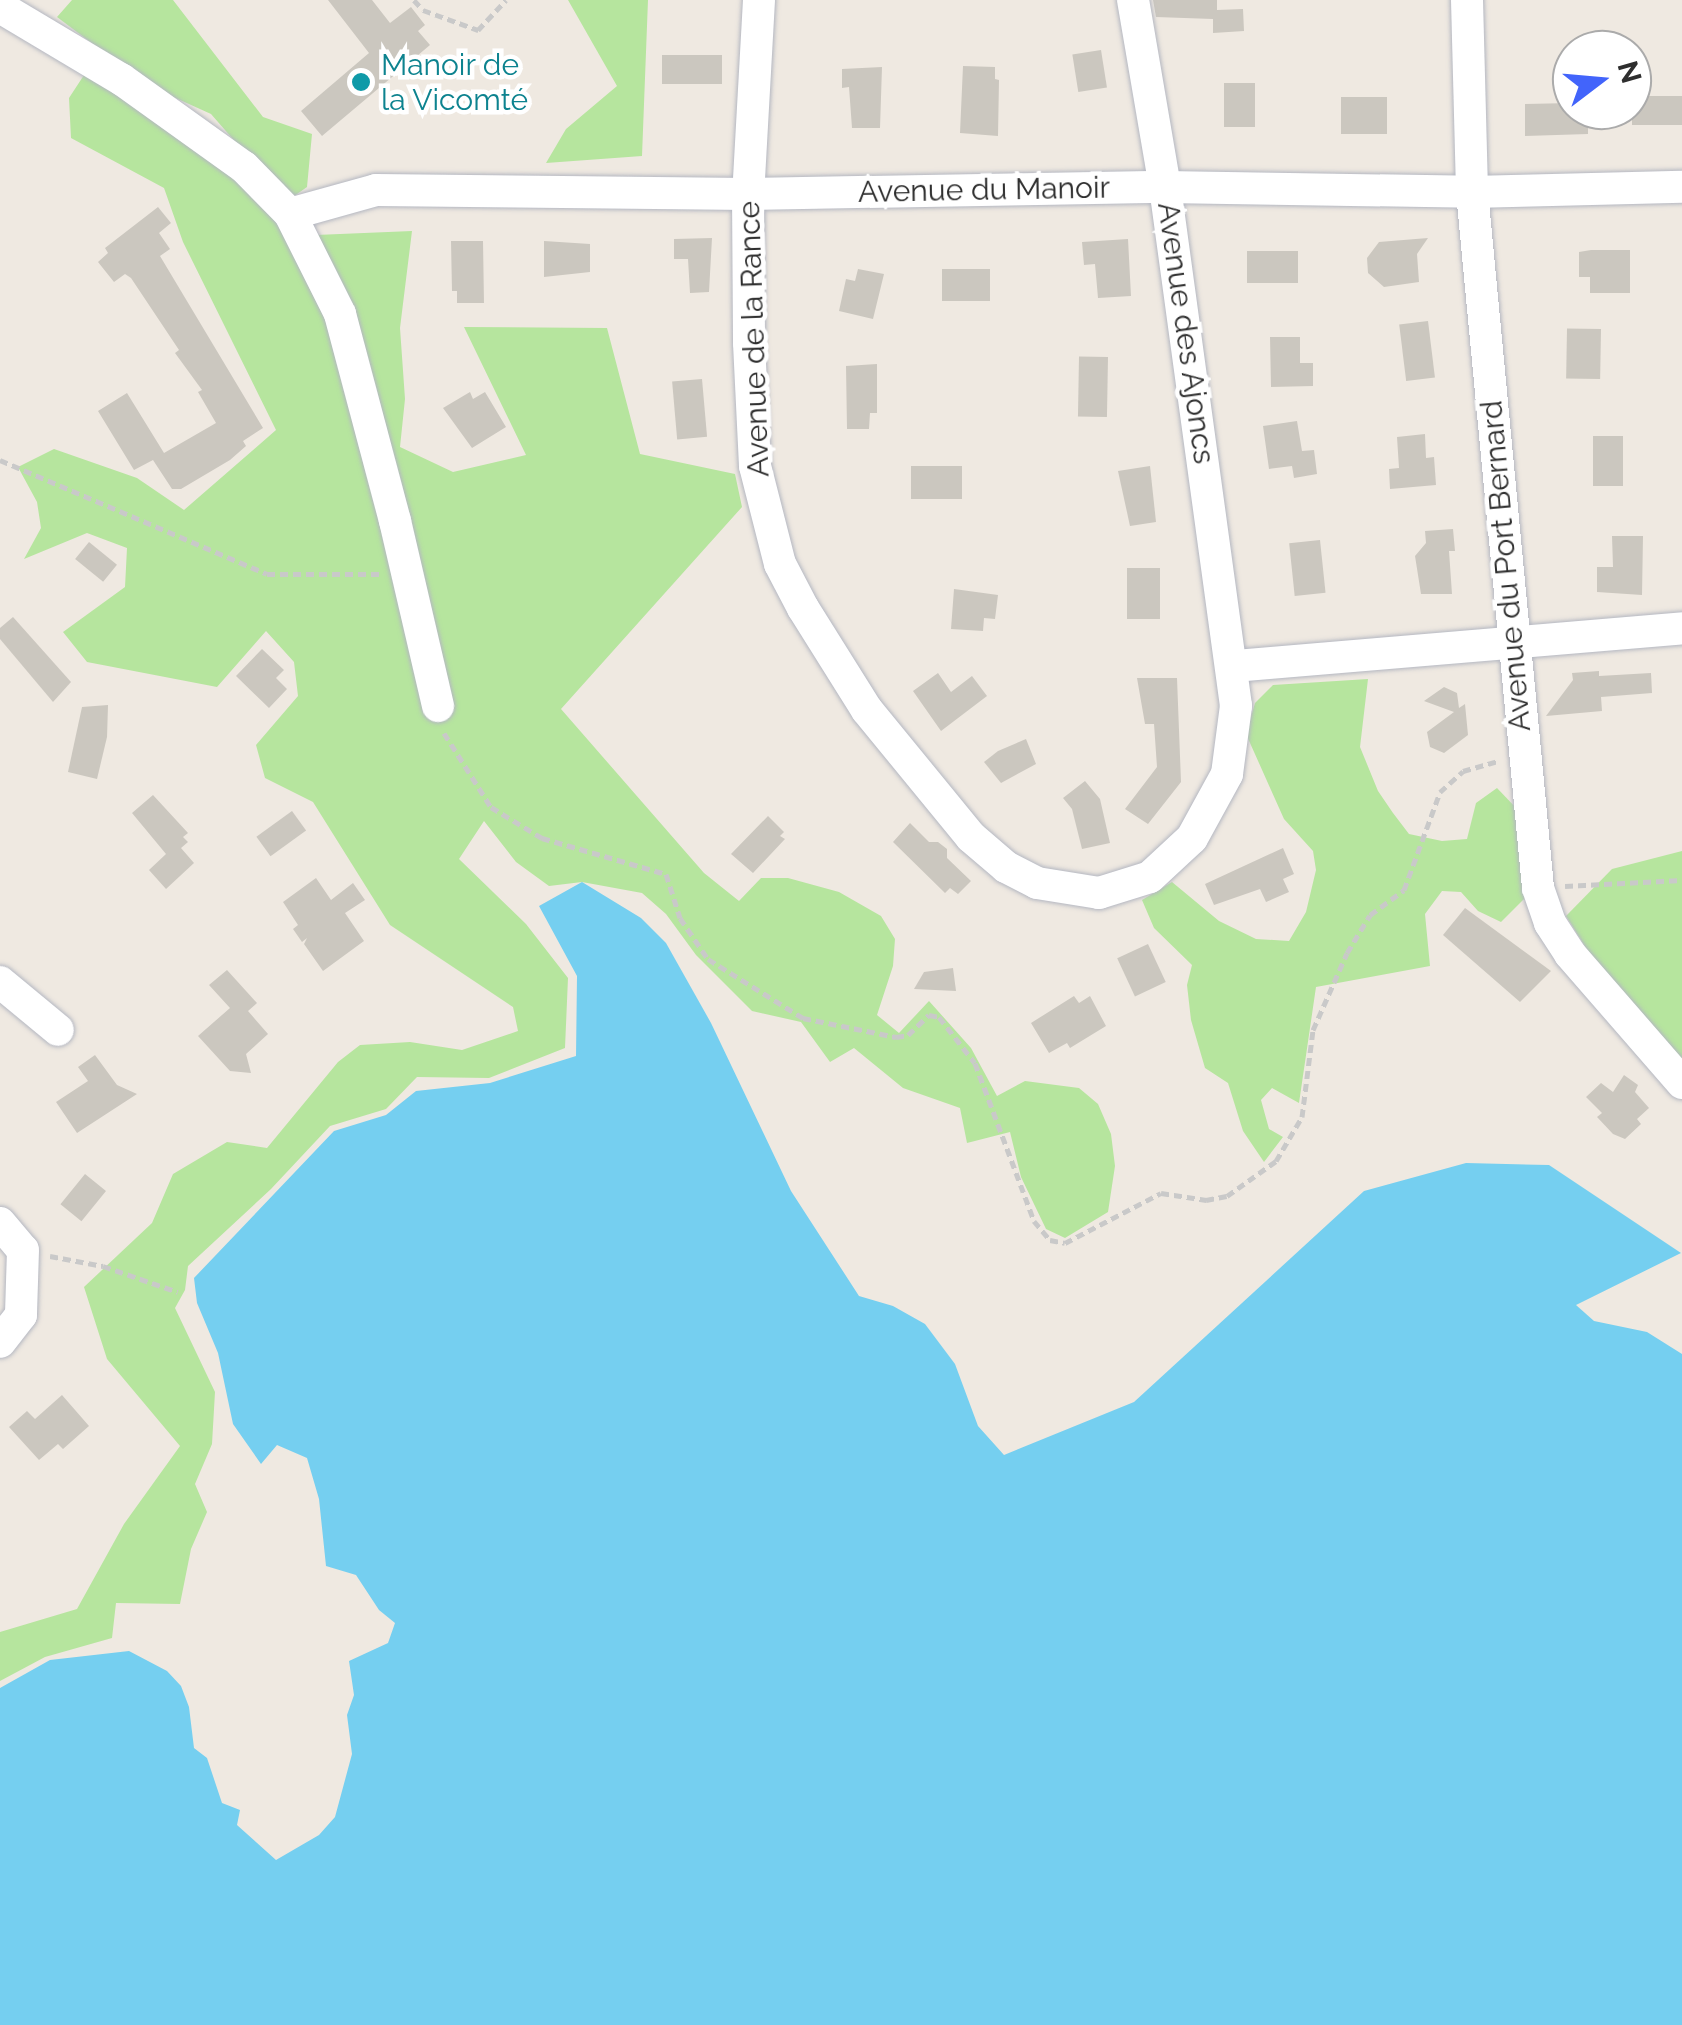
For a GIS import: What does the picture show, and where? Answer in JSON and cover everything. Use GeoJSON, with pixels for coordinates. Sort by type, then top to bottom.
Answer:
{"type":"FeatureCollection","features":[{"type":"Feature","properties":{"kind":"street","name":"Avenue de la Rance"},"geometry":{"type":"LineString","coordinates":[[759,0],[748,194],[755,466],[780,564],[803,608],[868,710],[908,766],[971,837],[1006,866],[1068,892],[1099,894],[1150,877],[1192,838],[1227,774],[1234,742],[1234,666]]}},
{"type":"Feature","properties":{"kind":"street","name":"Avenue des Ajoncs"},"geometry":{"type":"LineString","coordinates":[[1133,0],[1165,187],[1234,666]]}},
{"type":"Feature","properties":{"kind":"street","name":"Avenue du Port Bernard"},"geometry":{"type":"LineString","coordinates":[[1468,0],[1472,192],[1538,888],[1550,923],[1570,954],[1682,1083]]}},
{"type":"Feature","properties":{"kind":"street"},"geometry":{"type":"LineString","coordinates":[[0,7],[168,112],[244,167],[290,214],[340,314],[438,706]]}},
{"type":"Feature","properties":{"kind":"street","name":"Avenue du Manoir"},"geometry":{"type":"LineString","coordinates":[[290,214],[376,190],[748,194],[1165,187],[1472,192],[1682,187]]}},
{"type":"Feature","properties":{"kind":"street"},"geometry":{"type":"LineString","coordinates":[[1234,666],[1682,628]]}},
{"type":"Feature","properties":{"kind":"street"},"geometry":{"type":"LineString","coordinates":[[0,982],[58,1030]]}},
{"type":"Feature","properties":{"kind":"street"},"geometry":{"type":"LineString","coordinates":[[0,1222],[23,1250],[21,1315],[0,1342]]}},
{"type":"Feature","properties":{"kind":"path"},"geometry":{"type":"LineString","coordinates":[[414,0],[423,10],[478,30],[506,0]]}},
{"type":"Feature","properties":{"kind":"path"},"geometry":{"type":"LineString","coordinates":[[0,460],[266,574],[407,572]]}},
{"type":"Feature","properties":{"kind":"path"},"geometry":{"type":"LineString","coordinates":[[438,706],[444,734],[491,807],[542,838],[666,874],[680,918],[708,959],[803,1018],[896,1037],[908,1035],[929,1015],[939,1017],[975,1063],[1034,1221],[1050,1240],[1065,1243],[1161,1193],[1206,1200],[1228,1196],[1276,1161],[1302,1117],[1313,1030],[1325,994],[1370,915],[1404,890],[1440,792],[1462,771],[1510,759]]}},
{"type":"Feature","properties":{"kind":"path"},"geometry":{"type":"LineString","coordinates":[[1538,888],[1682,880]]}},
{"type":"Feature","properties":{"kind":"path"},"geometry":{"type":"LineString","coordinates":[[23,1250],[103,1266],[178,1292]]}},
{"type":"Feature","properties":{"kind":"green space"},"geometry":{"type":"Polygon","coordinates":[[[72,0],[173,0],[263,117],[312,134],[307,187],[287,201],[211,114],[149,86],[57,17],[72,0]]]}},
{"type":"Feature","properties":{"kind":"green space"},"geometry":{"type":"Polygon","coordinates":[[[568,0],[648,0],[642,156],[546,163],[566,129],[617,86],[568,0]]]}},
{"type":"Feature","properties":{"kind":"green space"},"geometry":{"type":"Polygon","coordinates":[[[86,72],[316,235],[412,231],[400,328],[405,399],[400,447],[453,472],[526,455],[464,327],[607,328],[640,454],[735,474],[742,507],[561,709],[704,873],[739,901],[761,878],[788,878],[839,892],[881,916],[895,939],[893,966],[877,1015],[899,1033],[929,1001],[971,1048],[997,1096],[1025,1081],[1079,1088],[1098,1104],[1111,1134],[1115,1166],[1108,1212],[1065,1238],[1046,1229],[1021,1177],[1010,1132],[967,1143],[960,1108],[903,1088],[854,1048],[830,1062],[801,1022],[752,1011],[696,955],[666,914],[642,893],[582,882],[549,886],[516,862],[484,821],[459,859],[526,924],[568,978],[565,1048],[489,1078],[417,1077],[386,1109],[330,1126],[271,1189],[188,1266],[185,1290],[175,1308],[215,1392],[212,1444],[195,1484],[207,1512],[191,1549],[180,1604],[116,1603],[112,1638],[45,1657],[0,1681],[0,1632],[77,1609],[124,1524],[180,1446],[107,1359],[84,1287],[152,1223],[173,1174],[227,1142],[267,1148],[338,1062],[360,1045],[410,1042],[462,1050],[518,1031],[513,1007],[390,925],[313,802],[265,778],[256,745],[298,696],[294,662],[266,631],[217,687],[87,662],[63,632],[125,587],[127,548],[87,533],[24,559],[41,528],[37,502],[18,467],[54,449],[137,478],[184,510],[276,430],[183,242],[164,188],[71,138],[69,98],[86,72]]]}},
{"type":"Feature","properties":{"kind":"green space"},"geometry":{"type":"Polygon","coordinates":[[[1368,679],[1360,747],[1378,791],[1393,813],[1409,834],[1442,841],[1467,839],[1476,803],[1497,788],[1519,811],[1527,896],[1501,922],[1478,911],[1461,892],[1442,891],[1425,914],[1430,966],[1316,987],[1299,1103],[1272,1088],[1261,1100],[1269,1129],[1283,1137],[1264,1162],[1243,1131],[1228,1083],[1205,1068],[1191,1020],[1187,985],[1192,965],[1154,928],[1142,900],[1172,882],[1219,921],[1256,939],[1289,941],[1306,912],[1316,870],[1313,851],[1284,819],[1246,734],[1255,703],[1273,685],[1368,679]]]}},
{"type":"Feature","properties":{"kind":"green space"},"geometry":{"type":"Polygon","coordinates":[[[1682,851],[1682,1066],[1617,997],[1566,916],[1612,869],[1682,851]]]}},
{"type":"Feature","properties":{"kind":"water"},"geometry":{"type":"Polygon","coordinates":[[[582,882],[641,918],[666,943],[711,1023],[791,1191],[859,1296],[893,1306],[925,1324],[955,1364],[978,1426],[1004,1455],[1134,1402],[1364,1191],[1466,1163],[1549,1165],[1681,1253],[1576,1305],[1594,1321],[1647,1332],[1682,1354],[1682,2025],[0,2025],[0,1688],[50,1660],[129,1651],[167,1671],[181,1686],[189,1707],[194,1748],[207,1758],[222,1803],[240,1810],[237,1825],[276,1860],[319,1835],[335,1817],[352,1754],[347,1715],[354,1695],[349,1661],[388,1643],[395,1623],[379,1610],[356,1575],[326,1566],[319,1499],[307,1458],[277,1445],[261,1464],[233,1424],[218,1353],[197,1303],[194,1278],[334,1131],[386,1115],[416,1091],[490,1083],[576,1056],[577,976],[539,906],[582,882]]]}},
{"type":"Feature","properties":{"kind":"building","name":"Manoir de la Vicomté"},"geometry":{"type":"Polygon","coordinates":[[[328,0],[372,0],[390,23],[411,7],[425,25],[418,31],[430,45],[322,136],[301,111],[369,53],[328,0]]]}},
{"type":"Feature","properties":{"kind":"building"},"geometry":{"type":"Polygon","coordinates":[[[1153,0],[1217,0],[1217,10],[1243,9],[1244,31],[1213,33],[1213,19],[1156,17],[1153,0]]]}},
{"type":"Feature","properties":{"kind":"building"},"geometry":{"type":"Polygon","coordinates":[[[1101,50],[1107,88],[1078,92],[1072,55],[1101,50]]]}},
{"type":"Feature","properties":{"kind":"building"},"geometry":{"type":"Polygon","coordinates":[[[662,55],[722,55],[722,84],[662,84],[662,55]]]}},
{"type":"Feature","properties":{"kind":"building"},"geometry":{"type":"Polygon","coordinates":[[[963,66],[995,67],[995,79],[999,80],[998,136],[960,133],[963,66]]]}},
{"type":"Feature","properties":{"kind":"building"},"geometry":{"type":"Polygon","coordinates":[[[882,67],[880,128],[852,128],[849,87],[842,88],[842,69],[882,67]]]}},
{"type":"Feature","properties":{"kind":"building"},"geometry":{"type":"Polygon","coordinates":[[[1224,83],[1255,83],[1255,127],[1224,127],[1224,83]]]}},
{"type":"Feature","properties":{"kind":"building"},"geometry":{"type":"Polygon","coordinates":[[[1652,96],[1682,96],[1682,125],[1652,125],[1652,96]]]}},
{"type":"Feature","properties":{"kind":"building"},"geometry":{"type":"Polygon","coordinates":[[[1341,97],[1387,97],[1387,134],[1341,134],[1341,97]]]}},
{"type":"Feature","properties":{"kind":"building"},"geometry":{"type":"Polygon","coordinates":[[[1552,103],[1552,130],[1588,130],[1588,134],[1525,136],[1525,104],[1552,103]]]}},
{"type":"Feature","properties":{"kind":"building"},"geometry":{"type":"Polygon","coordinates":[[[158,207],[171,223],[159,233],[170,249],[160,256],[263,428],[243,441],[246,446],[230,460],[181,489],[172,489],[153,460],[134,470],[98,411],[127,393],[164,453],[216,423],[198,392],[202,390],[175,353],[179,350],[131,278],[125,274],[114,282],[98,262],[108,253],[105,248],[158,207]]]}},
{"type":"Feature","properties":{"kind":"building"},"geometry":{"type":"Polygon","coordinates":[[[712,238],[709,292],[690,293],[688,259],[674,259],[674,239],[712,238]]]}},
{"type":"Feature","properties":{"kind":"building"},"geometry":{"type":"Polygon","coordinates":[[[1428,238],[1417,254],[1419,282],[1384,287],[1368,273],[1367,258],[1379,242],[1428,238]]]}},
{"type":"Feature","properties":{"kind":"building"},"geometry":{"type":"Polygon","coordinates":[[[1128,239],[1131,296],[1098,298],[1095,264],[1084,265],[1082,242],[1128,239]]]}},
{"type":"Feature","properties":{"kind":"building"},"geometry":{"type":"Polygon","coordinates":[[[451,241],[483,241],[484,303],[457,303],[457,291],[452,291],[451,241]]]}},
{"type":"Feature","properties":{"kind":"building"},"geometry":{"type":"Polygon","coordinates":[[[544,241],[590,244],[590,272],[544,277],[544,241]]]}},
{"type":"Feature","properties":{"kind":"building"},"geometry":{"type":"Polygon","coordinates":[[[1630,250],[1630,293],[1590,293],[1590,277],[1579,277],[1579,252],[1630,250]]]}},
{"type":"Feature","properties":{"kind":"building"},"geometry":{"type":"Polygon","coordinates":[[[1247,251],[1298,251],[1298,283],[1247,283],[1247,251]]]}},
{"type":"Feature","properties":{"kind":"building"},"geometry":{"type":"Polygon","coordinates":[[[858,269],[884,274],[873,319],[839,311],[846,279],[855,281],[858,269]]]}},
{"type":"Feature","properties":{"kind":"building"},"geometry":{"type":"Polygon","coordinates":[[[942,269],[990,269],[990,301],[942,301],[942,269]]]}},
{"type":"Feature","properties":{"kind":"building"},"geometry":{"type":"Polygon","coordinates":[[[1428,321],[1435,378],[1406,381],[1399,325],[1428,321]]]}},
{"type":"Feature","properties":{"kind":"building"},"geometry":{"type":"Polygon","coordinates":[[[1567,328],[1601,329],[1600,379],[1566,378],[1567,328]]]}},
{"type":"Feature","properties":{"kind":"building"},"geometry":{"type":"Polygon","coordinates":[[[1270,337],[1300,337],[1300,363],[1313,363],[1313,386],[1271,387],[1270,337]]]}},
{"type":"Feature","properties":{"kind":"building"},"geometry":{"type":"Polygon","coordinates":[[[1079,356],[1108,357],[1107,417],[1078,416],[1079,356]]]}},
{"type":"Feature","properties":{"kind":"building"},"geometry":{"type":"Polygon","coordinates":[[[877,364],[877,413],[870,413],[869,429],[847,429],[846,366],[877,364]]]}},
{"type":"Feature","properties":{"kind":"building"},"geometry":{"type":"Polygon","coordinates":[[[702,379],[707,437],[677,439],[672,382],[702,379]]]}},
{"type":"Feature","properties":{"kind":"building"},"geometry":{"type":"Polygon","coordinates":[[[470,392],[473,399],[485,392],[506,427],[472,448],[443,408],[470,392]]]}},
{"type":"Feature","properties":{"kind":"building"},"geometry":{"type":"Polygon","coordinates":[[[1297,421],[1302,451],[1314,450],[1317,474],[1294,478],[1292,466],[1269,469],[1263,426],[1297,421]]]}},
{"type":"Feature","properties":{"kind":"building"},"geometry":{"type":"Polygon","coordinates":[[[1425,434],[1426,458],[1434,457],[1436,485],[1390,489],[1389,469],[1399,468],[1397,437],[1425,434]]]}},
{"type":"Feature","properties":{"kind":"building"},"geometry":{"type":"Polygon","coordinates":[[[1593,436],[1623,436],[1623,486],[1593,486],[1593,436]]]}},
{"type":"Feature","properties":{"kind":"building"},"geometry":{"type":"Polygon","coordinates":[[[911,466],[962,466],[962,499],[911,499],[911,466]]]}},
{"type":"Feature","properties":{"kind":"building"},"geometry":{"type":"Polygon","coordinates":[[[1150,466],[1156,522],[1130,526],[1118,471],[1150,466]]]}},
{"type":"Feature","properties":{"kind":"building"},"geometry":{"type":"Polygon","coordinates":[[[1453,529],[1455,551],[1449,551],[1452,594],[1421,594],[1415,556],[1426,543],[1425,531],[1453,529]]]}},
{"type":"Feature","properties":{"kind":"building"},"geometry":{"type":"Polygon","coordinates":[[[1612,536],[1643,536],[1642,595],[1597,592],[1597,567],[1613,567],[1612,536]]]}},
{"type":"Feature","properties":{"kind":"building"},"geometry":{"type":"Polygon","coordinates":[[[1320,540],[1326,593],[1295,596],[1289,543],[1320,540]]]}},
{"type":"Feature","properties":{"kind":"building"},"geometry":{"type":"Polygon","coordinates":[[[89,542],[117,565],[103,582],[75,559],[89,542]]]}},
{"type":"Feature","properties":{"kind":"building"},"geometry":{"type":"Polygon","coordinates":[[[1127,568],[1160,568],[1160,619],[1127,619],[1127,568]]]}},
{"type":"Feature","properties":{"kind":"building"},"geometry":{"type":"Polygon","coordinates":[[[954,589],[998,595],[995,619],[984,618],[983,631],[951,629],[954,589]]]}},
{"type":"Feature","properties":{"kind":"building"},"geometry":{"type":"Polygon","coordinates":[[[13,617],[71,682],[53,702],[0,639],[0,628],[13,617]]]}},
{"type":"Feature","properties":{"kind":"building"},"geometry":{"type":"Polygon","coordinates":[[[262,649],[284,670],[276,678],[287,689],[269,708],[236,676],[262,649]]]}},
{"type":"Feature","properties":{"kind":"building"},"geometry":{"type":"Polygon","coordinates":[[[1599,671],[1599,676],[1651,673],[1652,693],[1601,697],[1602,711],[1546,716],[1573,680],[1572,673],[1599,671]]]}},
{"type":"Feature","properties":{"kind":"building"},"geometry":{"type":"Polygon","coordinates":[[[938,673],[951,692],[972,676],[987,696],[941,731],[913,691],[938,673]]]}},
{"type":"Feature","properties":{"kind":"building"},"geometry":{"type":"Polygon","coordinates":[[[1137,678],[1177,678],[1181,782],[1148,824],[1125,809],[1157,767],[1154,724],[1145,724],[1137,678]]]}},
{"type":"Feature","properties":{"kind":"building"},"geometry":{"type":"Polygon","coordinates":[[[1444,687],[1457,693],[1459,708],[1465,704],[1468,735],[1444,753],[1430,747],[1427,732],[1454,712],[1424,701],[1444,687]]]}},
{"type":"Feature","properties":{"kind":"building"},"geometry":{"type":"Polygon","coordinates":[[[108,705],[107,737],[97,779],[68,772],[82,707],[108,705]]]}},
{"type":"Feature","properties":{"kind":"building"},"geometry":{"type":"Polygon","coordinates":[[[1026,739],[1036,764],[1001,783],[984,762],[1026,739]]]}},
{"type":"Feature","properties":{"kind":"building"},"geometry":{"type":"Polygon","coordinates":[[[1085,781],[1100,799],[1110,843],[1082,849],[1072,809],[1063,798],[1085,781]]]}},
{"type":"Feature","properties":{"kind":"building"},"geometry":{"type":"Polygon","coordinates":[[[153,795],[188,833],[183,837],[188,842],[181,848],[194,863],[166,889],[149,870],[166,854],[132,813],[153,795]]]}},
{"type":"Feature","properties":{"kind":"building"},"geometry":{"type":"Polygon","coordinates":[[[292,811],[306,830],[271,856],[256,837],[292,811]]]}},
{"type":"Feature","properties":{"kind":"building"},"geometry":{"type":"Polygon","coordinates":[[[768,816],[784,832],[780,836],[785,839],[753,873],[731,854],[768,816]]]}},
{"type":"Feature","properties":{"kind":"building"},"geometry":{"type":"Polygon","coordinates":[[[910,823],[929,842],[938,842],[947,849],[947,858],[971,881],[958,894],[950,888],[945,893],[893,842],[910,823]]]}},
{"type":"Feature","properties":{"kind":"building"},"geometry":{"type":"Polygon","coordinates":[[[1283,848],[1294,874],[1283,879],[1289,892],[1266,902],[1260,889],[1214,905],[1205,884],[1283,848]]]}},
{"type":"Feature","properties":{"kind":"building"},"geometry":{"type":"Polygon","coordinates":[[[316,878],[331,900],[353,883],[365,900],[345,913],[364,941],[323,971],[304,944],[307,938],[302,942],[293,929],[298,925],[283,902],[316,878]]]}},
{"type":"Feature","properties":{"kind":"building"},"geometry":{"type":"Polygon","coordinates":[[[1465,908],[1551,971],[1520,1002],[1443,935],[1465,908]]]}},
{"type":"Feature","properties":{"kind":"building"},"geometry":{"type":"Polygon","coordinates":[[[1148,944],[1166,982],[1135,996],[1117,958],[1148,944]]]}},
{"type":"Feature","properties":{"kind":"building"},"geometry":{"type":"Polygon","coordinates":[[[953,968],[956,991],[914,989],[924,972],[953,968]]]}},
{"type":"Feature","properties":{"kind":"building"},"geometry":{"type":"Polygon","coordinates":[[[227,970],[257,1003],[248,1011],[268,1034],[246,1054],[251,1073],[230,1071],[198,1036],[230,1008],[209,985],[227,970]]]}},
{"type":"Feature","properties":{"kind":"building"},"geometry":{"type":"Polygon","coordinates":[[[1074,996],[1079,1003],[1090,996],[1106,1026],[1070,1048],[1067,1043],[1049,1053],[1031,1023],[1074,996]]]}},
{"type":"Feature","properties":{"kind":"building"},"geometry":{"type":"Polygon","coordinates":[[[95,1055],[117,1085],[137,1094],[77,1133],[56,1102],[88,1081],[78,1067],[95,1055]]]}},
{"type":"Feature","properties":{"kind":"building"},"geometry":{"type":"Polygon","coordinates":[[[1624,1075],[1638,1085],[1635,1092],[1649,1108],[1637,1119],[1641,1124],[1625,1139],[1613,1134],[1597,1117],[1602,1113],[1586,1097],[1601,1083],[1613,1092],[1624,1075]]]}},
{"type":"Feature","properties":{"kind":"building"},"geometry":{"type":"Polygon","coordinates":[[[85,1174],[106,1191],[81,1221],[60,1204],[85,1174]]]}},
{"type":"Feature","properties":{"kind":"building"},"geometry":{"type":"Polygon","coordinates":[[[62,1395],[89,1426],[63,1449],[58,1444],[39,1460],[9,1427],[27,1411],[35,1419],[62,1395]]]}},
{"type":"Feature","properties":{"kind":"place","name":"Manoir de la Vicomté"},"geometry":{"type":"Point","coordinates":[361,82]}}]}
